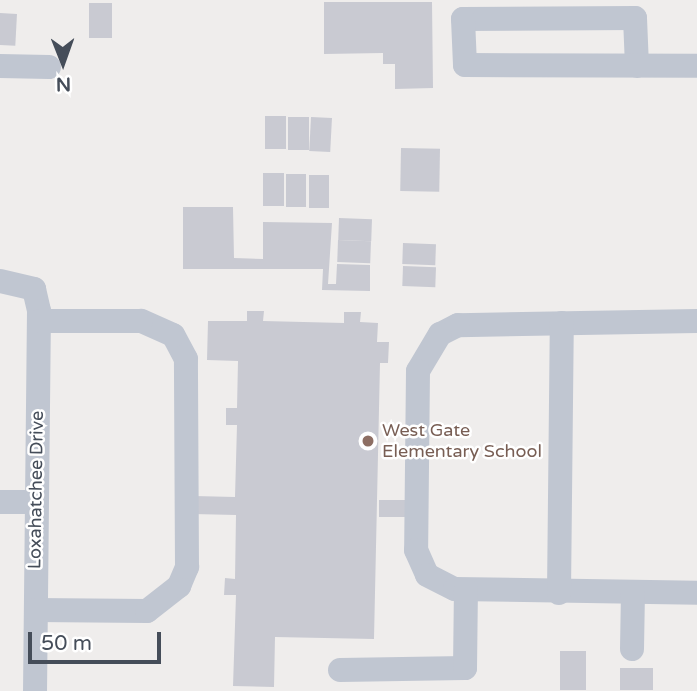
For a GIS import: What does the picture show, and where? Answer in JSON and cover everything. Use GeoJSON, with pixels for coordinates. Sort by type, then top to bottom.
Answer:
{"type":"FeatureCollection","features":[{"type":"Feature","properties":{"kind":"street"},"geometry":{"type":"LineString","coordinates":[[637,66],[635,18],[463,19],[465,65],[637,66],[697,66]]}},
{"type":"Feature","properties":{"kind":"street"},"geometry":{"type":"LineString","coordinates":[[0,66],[50,67]]}},
{"type":"Feature","properties":{"kind":"street","name":"Loxahatchee Drive"},"geometry":{"type":"LineString","coordinates":[[0,281],[34,289],[39,321],[35,691]]}},
{"type":"Feature","properties":{"kind":"street"},"geometry":{"type":"LineString","coordinates":[[36,610],[147,611],[179,586],[187,567],[186,359],[173,335],[141,321],[39,321]]}},
{"type":"Feature","properties":{"kind":"street"},"geometry":{"type":"LineString","coordinates":[[697,321],[458,325],[440,334],[422,357],[416,550],[438,584],[466,590],[697,593]]}},
{"type":"Feature","properties":{"kind":"street"},"geometry":{"type":"LineString","coordinates":[[559,593],[562,323]]}},
{"type":"Feature","properties":{"kind":"street"},"geometry":{"type":"LineString","coordinates":[[0,502],[35,502]]}},
{"type":"Feature","properties":{"kind":"street"},"geometry":{"type":"LineString","coordinates":[[340,670],[465,668],[466,590]]}},
{"type":"Feature","properties":{"kind":"street"},"geometry":{"type":"LineString","coordinates":[[632,649],[633,593]]}},
{"type":"Feature","properties":{"kind":"building"},"geometry":{"type":"Polygon","coordinates":[[[324,2],[432,2],[433,88],[395,89],[395,64],[383,64],[383,53],[324,54],[324,2]]]}},
{"type":"Feature","properties":{"kind":"building"},"geometry":{"type":"Polygon","coordinates":[[[89,3],[112,3],[112,38],[89,38],[89,3]]]}},
{"type":"Feature","properties":{"kind":"building"},"geometry":{"type":"Polygon","coordinates":[[[0,13],[17,14],[15,46],[0,45],[0,13]]]}},
{"type":"Feature","properties":{"kind":"building"},"geometry":{"type":"Polygon","coordinates":[[[265,116],[286,116],[286,149],[265,149],[265,116]]]}},
{"type":"Feature","properties":{"kind":"building"},"geometry":{"type":"Polygon","coordinates":[[[288,117],[309,117],[309,150],[288,150],[288,117]]]}},
{"type":"Feature","properties":{"kind":"building"},"geometry":{"type":"Polygon","coordinates":[[[311,117],[332,118],[330,152],[309,151],[311,117]]]}},
{"type":"Feature","properties":{"kind":"building"},"geometry":{"type":"Polygon","coordinates":[[[401,148],[440,149],[439,192],[400,191],[401,148]]]}},
{"type":"Feature","properties":{"kind":"building"},"geometry":{"type":"Polygon","coordinates":[[[263,173],[284,173],[284,206],[263,206],[263,173]]]}},
{"type":"Feature","properties":{"kind":"building"},"geometry":{"type":"Polygon","coordinates":[[[286,174],[306,174],[306,207],[286,207],[286,174]]]}},
{"type":"Feature","properties":{"kind":"building"},"geometry":{"type":"Polygon","coordinates":[[[309,175],[329,175],[329,208],[309,208],[309,175]]]}},
{"type":"Feature","properties":{"kind":"building"},"geometry":{"type":"Polygon","coordinates":[[[183,207],[233,207],[234,258],[263,259],[263,222],[332,223],[328,284],[336,284],[337,264],[370,265],[370,291],[322,290],[323,269],[183,269],[183,207]]]}},
{"type":"Feature","properties":{"kind":"building"},"geometry":{"type":"Polygon","coordinates":[[[339,218],[372,219],[371,241],[338,240],[339,218]]]}},
{"type":"Feature","properties":{"kind":"building"},"geometry":{"type":"Polygon","coordinates":[[[338,240],[371,241],[370,263],[337,262],[338,240]]]}},
{"type":"Feature","properties":{"kind":"building"},"geometry":{"type":"Polygon","coordinates":[[[403,243],[436,244],[435,265],[402,264],[403,243]]]}},
{"type":"Feature","properties":{"kind":"building"},"geometry":{"type":"Polygon","coordinates":[[[403,266],[436,267],[435,287],[402,286],[403,266]]]}},
{"type":"Feature","properties":{"kind":"building"},"geometry":{"type":"Polygon","coordinates":[[[247,311],[264,311],[263,321],[344,323],[344,312],[361,312],[360,322],[378,323],[377,342],[389,342],[388,363],[380,363],[374,639],[275,637],[274,687],[233,686],[236,595],[224,595],[225,578],[235,579],[236,515],[193,514],[194,496],[235,497],[237,425],[226,425],[226,408],[237,408],[238,361],[207,360],[208,321],[247,321],[247,311]]]}},
{"type":"Feature","properties":{"kind":"building"},"geometry":{"type":"Polygon","coordinates":[[[379,500],[405,500],[405,517],[379,517],[379,500]]]}},
{"type":"Feature","properties":{"kind":"building"},"geometry":{"type":"Polygon","coordinates":[[[560,651],[586,651],[586,690],[560,690],[560,651]]]}},
{"type":"Feature","properties":{"kind":"building"},"geometry":{"type":"Polygon","coordinates":[[[620,668],[653,668],[653,690],[620,690],[620,668]]]}},
{"type":"Feature","properties":{"kind":"place","name":"West Gate Elementary School"},"geometry":{"type":"Point","coordinates":[368,441]}}]}
